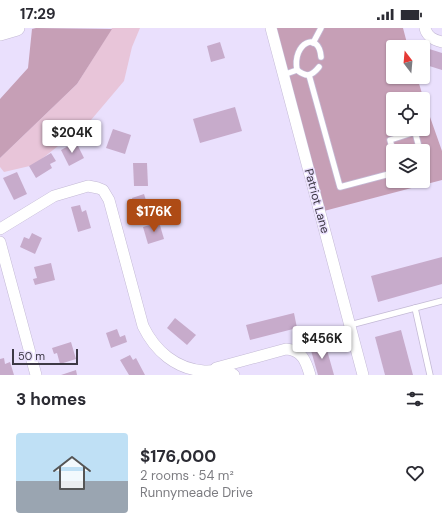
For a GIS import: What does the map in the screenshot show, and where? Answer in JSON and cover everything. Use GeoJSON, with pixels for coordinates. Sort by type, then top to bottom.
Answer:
{"type":"FeatureCollection","features":[{"type":"Feature","properties":{"kind":"street"},"geometry":{"type":"LineString","coordinates":[[0,33],[17,28]]}},
{"type":"Feature","properties":{"kind":"street","name":"Patriot Lane"},"geometry":{"type":"LineString","coordinates":[[271,28],[363,375]]}},
{"type":"Feature","properties":{"kind":"street"},"geometry":{"type":"LineString","coordinates":[[424,28],[429,36],[434,40],[442,42]]}},
{"type":"Feature","properties":{"kind":"street"},"geometry":{"type":"LineString","coordinates":[[0,229],[61,193],[88,186],[102,190],[109,200],[143,326],[147,335],[159,351],[168,359],[186,368],[206,371],[220,370],[230,372],[234,375]]}},
{"type":"Feature","properties":{"kind":"street"},"geometry":{"type":"LineString","coordinates":[[0,242],[36,375]]}},
{"type":"Feature","properties":{"kind":"street"},"geometry":{"type":"LineString","coordinates":[[206,371],[286,349],[299,352],[303,357],[310,375]]}},
{"type":"Feature","properties":{"kind":"lane"},"geometry":{"type":"LineString","coordinates":[[313,42],[321,28]]}},
{"type":"Feature","properties":{"kind":"lane"},"geometry":{"type":"LineString","coordinates":[[297,70],[297,55],[300,48],[306,43],[313,42]]}},
{"type":"Feature","properties":{"kind":"lane"},"geometry":{"type":"LineString","coordinates":[[313,42],[320,49],[321,56]]}},
{"type":"Feature","properties":{"kind":"lane"},"geometry":{"type":"LineString","coordinates":[[297,70],[303,74],[309,75],[315,72],[319,67]]}},
{"type":"Feature","properties":{"kind":"lane"},"geometry":{"type":"LineString","coordinates":[[283,75],[297,70]]}},
{"type":"Feature","properties":{"kind":"lane"},"geometry":{"type":"LineString","coordinates":[[309,75],[340,187],[386,175]]}},
{"type":"Feature","properties":{"kind":"lane"},"geometry":{"type":"LineString","coordinates":[[391,144],[390,140],[415,132],[418,144]]}},
{"type":"Feature","properties":{"kind":"lane"},"geometry":{"type":"LineString","coordinates":[[350,325],[442,301]]}},
{"type":"Feature","properties":{"kind":"lane"},"geometry":{"type":"LineString","coordinates":[[416,308],[430,375]]}},
{"type":"Feature","properties":{"kind":"shaded area"},"geometry":{"type":"Polygon","coordinates":[[[112,28],[140,28],[132,47],[124,81],[91,120],[34,165],[4,172],[0,167],[0,158],[77,84],[112,28]]]}},
{"type":"Feature","properties":{"kind":"shaded area"},"geometry":{"type":"Polygon","coordinates":[[[275,28],[403,28],[406,40],[386,40],[386,84],[419,84],[422,92],[386,92],[386,136],[430,136],[430,117],[442,151],[442,180],[430,183],[430,144],[386,144],[386,188],[412,188],[324,211],[275,28]]]}},
{"type":"Feature","properties":{"kind":"shaded area"},"geometry":{"type":"Polygon","coordinates":[[[32,29],[112,29],[77,84],[0,158],[0,99],[28,68],[32,29]]]}},
{"type":"Feature","properties":{"kind":"building"},"geometry":{"type":"Polygon","coordinates":[[[220,42],[225,58],[211,62],[207,46],[220,42]]]}},
{"type":"Feature","properties":{"kind":"building"},"geometry":{"type":"Polygon","coordinates":[[[430,49],[442,53],[442,70],[430,66],[430,49]]]}},
{"type":"Feature","properties":{"kind":"building"},"geometry":{"type":"Polygon","coordinates":[[[235,107],[242,131],[200,143],[193,119],[235,107]]]}},
{"type":"Feature","properties":{"kind":"building"},"geometry":{"type":"Polygon","coordinates":[[[113,129],[131,135],[125,154],[106,148],[113,129]]]}},
{"type":"Feature","properties":{"kind":"building"},"geometry":{"type":"Polygon","coordinates":[[[76,142],[84,158],[69,166],[61,150],[76,142]]]}},
{"type":"Feature","properties":{"kind":"building"},"geometry":{"type":"Polygon","coordinates":[[[51,153],[56,161],[50,164],[52,168],[36,178],[29,166],[51,153]]]}},
{"type":"Feature","properties":{"kind":"building"},"geometry":{"type":"Polygon","coordinates":[[[133,163],[147,163],[148,186],[134,186],[133,163]]]}},
{"type":"Feature","properties":{"kind":"building"},"geometry":{"type":"Polygon","coordinates":[[[17,172],[27,194],[14,200],[3,178],[17,172]]]}},
{"type":"Feature","properties":{"kind":"building"},"geometry":{"type":"Polygon","coordinates":[[[144,194],[150,213],[137,217],[132,198],[144,194]]]}},
{"type":"Feature","properties":{"kind":"building"},"geometry":{"type":"Polygon","coordinates":[[[80,205],[82,212],[86,210],[91,228],[78,232],[71,207],[80,205]]]}},
{"type":"Feature","properties":{"kind":"building"},"geometry":{"type":"Polygon","coordinates":[[[159,222],[164,239],[148,244],[143,227],[159,222]]]}},
{"type":"Feature","properties":{"kind":"building"},"geometry":{"type":"Polygon","coordinates":[[[32,233],[42,238],[35,254],[20,247],[24,237],[29,239],[32,233]]]}},
{"type":"Feature","properties":{"kind":"building"},"geometry":{"type":"Polygon","coordinates":[[[442,257],[442,284],[378,302],[371,276],[442,257]]]}},
{"type":"Feature","properties":{"kind":"building"},"geometry":{"type":"Polygon","coordinates":[[[51,263],[55,280],[35,285],[33,279],[37,278],[34,267],[51,263]]]}},
{"type":"Feature","properties":{"kind":"building"},"geometry":{"type":"Polygon","coordinates":[[[294,313],[297,328],[250,340],[246,325],[294,313]]]}},
{"type":"Feature","properties":{"kind":"building"},"geometry":{"type":"Polygon","coordinates":[[[175,318],[196,335],[187,345],[167,328],[175,318]]]}},
{"type":"Feature","properties":{"kind":"building"},"geometry":{"type":"Polygon","coordinates":[[[117,329],[120,337],[125,335],[127,342],[111,348],[106,333],[117,329]]]}},
{"type":"Feature","properties":{"kind":"building"},"geometry":{"type":"Polygon","coordinates":[[[401,330],[413,375],[385,375],[375,337],[401,330]]]}},
{"type":"Feature","properties":{"kind":"building"},"geometry":{"type":"Polygon","coordinates":[[[71,342],[76,359],[60,364],[57,353],[54,354],[52,348],[71,342]]]}},
{"type":"Feature","properties":{"kind":"building"},"geometry":{"type":"Polygon","coordinates":[[[325,343],[334,375],[318,375],[310,347],[325,343]]]}},
{"type":"Feature","properties":{"kind":"building"},"geometry":{"type":"Polygon","coordinates":[[[130,355],[133,360],[136,358],[145,375],[129,375],[120,360],[130,355]]]}},
{"type":"Feature","properties":{"kind":"building"},"geometry":{"type":"Polygon","coordinates":[[[4,358],[5,364],[10,362],[14,375],[0,375],[0,359],[4,358]]]}},
{"type":"Feature","properties":{"kind":"building"},"geometry":{"type":"Polygon","coordinates":[[[76,370],[77,375],[61,375],[76,370]]]}}]}
